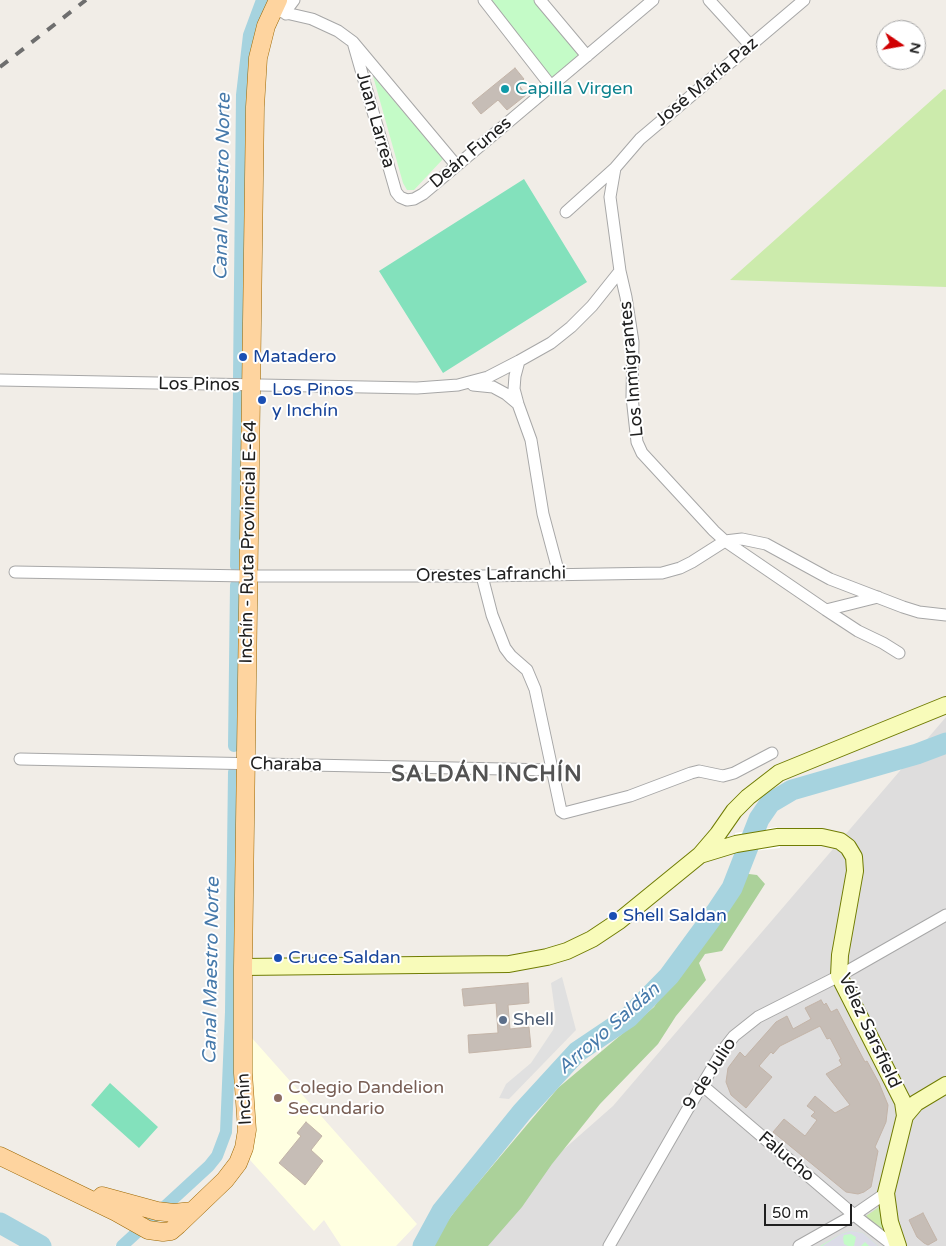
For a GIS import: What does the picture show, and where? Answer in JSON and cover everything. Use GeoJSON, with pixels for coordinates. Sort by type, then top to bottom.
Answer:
{"type":"FeatureCollection","features":[{"type":"Feature","properties":{"kind":"main road","name":"Inchín - Ruta Provincial E-64"},"geometry":{"type":"LineString","coordinates":[[243,967],[256,79],[262,42],[279,8]]}},
{"type":"Feature","properties":{"kind":"main road"},"geometry":{"type":"LineString","coordinates":[[243,967],[509,964],[567,951],[592,939],[619,921],[700,855],[734,811],[748,797],[779,773],[946,705]]}},
{"type":"Feature","properties":{"kind":"main road"},"geometry":{"type":"LineString","coordinates":[[725,824],[722,837],[726,844],[733,845]]}},
{"type":"Feature","properties":{"kind":"main road","name":"Vélez Sarsfield"},"geometry":{"type":"LineString","coordinates":[[700,855],[733,845],[778,837],[832,838],[848,847],[854,858],[855,872],[840,955],[839,976],[908,1107]]}},
{"type":"Feature","properties":{"kind":"main road","name":"Inchín"},"geometry":{"type":"LineString","coordinates":[[0,1156],[34,1172],[95,1194],[142,1207],[174,1212],[192,1211],[233,1170],[244,1148],[247,1130],[243,1073],[243,967]]}},
{"type":"Feature","properties":{"kind":"main road"},"geometry":{"type":"LineString","coordinates":[[898,1246],[889,1216],[886,1193],[908,1107],[946,1085]]}},
{"type":"Feature","properties":{"kind":"street"},"geometry":{"type":"LineString","coordinates":[[279,8],[288,8],[294,0]]}},
{"type":"Feature","properties":{"kind":"street"},"geometry":{"type":"LineString","coordinates":[[484,0],[551,86]]}},
{"type":"Feature","properties":{"kind":"street"},"geometry":{"type":"LineString","coordinates":[[540,0],[587,56]]}},
{"type":"Feature","properties":{"kind":"street","name":"Deán Funes"},"geometry":{"type":"LineString","coordinates":[[400,198],[414,199],[422,194],[653,0]]}},
{"type":"Feature","properties":{"kind":"street"},"geometry":{"type":"LineString","coordinates":[[709,0],[750,45]]}},
{"type":"Feature","properties":{"kind":"street","name":"José María Paz"},"geometry":{"type":"LineString","coordinates":[[566,212],[615,168],[640,139],[804,0]]}},
{"type":"Feature","properties":{"kind":"street"},"geometry":{"type":"LineString","coordinates":[[279,8],[312,19],[338,31],[353,42],[456,165]]}},
{"type":"Feature","properties":{"kind":"street","name":"Juan Larrea"},"geometry":{"type":"LineString","coordinates":[[353,42],[396,192],[400,198]]}},
{"type":"Feature","properties":{"kind":"street","name":"Los Inmigrantes"},"geometry":{"type":"LineString","coordinates":[[615,168],[610,198],[620,271],[633,342],[632,397],[637,442],[642,453],[725,541],[858,631],[899,653]]}},
{"type":"Feature","properties":{"kind":"street","name":"Los Pinos"},"geometry":{"type":"LineString","coordinates":[[458,385],[488,377],[551,343],[571,327],[592,306],[620,271]]}},
{"type":"Feature","properties":{"kind":"street"},"geometry":{"type":"LineString","coordinates":[[518,361],[514,376],[514,389],[531,440],[543,514],[559,574]]}},
{"type":"Feature","properties":{"kind":"street","name":"Los Pinos"},"geometry":{"type":"LineString","coordinates":[[0,380],[417,388],[482,385],[506,394],[518,404]]}},
{"type":"Feature","properties":{"kind":"street"},"geometry":{"type":"LineString","coordinates":[[725,541],[742,539],[766,544],[830,579],[919,612],[946,615]]}},
{"type":"Feature","properties":{"kind":"street","name":"Orestes Lafranchi"},"geometry":{"type":"LineString","coordinates":[[15,572],[248,576],[482,576],[670,572],[708,553],[725,541]]}},
{"type":"Feature","properties":{"kind":"street"},"geometry":{"type":"LineString","coordinates":[[482,576],[492,615],[505,648],[527,670],[536,689],[561,811],[564,813],[630,796],[699,771],[724,776],[734,773],[772,753]]}},
{"type":"Feature","properties":{"kind":"street"},"geometry":{"type":"LineString","coordinates":[[826,610],[878,597]]}},
{"type":"Feature","properties":{"kind":"street","name":"Charaba"},"geometry":{"type":"LineString","coordinates":[[20,759],[552,770]]}},
{"type":"Feature","properties":{"kind":"street","name":"9 de Julio"},"geometry":{"type":"LineString","coordinates":[[609,1246],[686,1112],[724,1050],[743,1027],[758,1017],[839,976],[946,915]]}},
{"type":"Feature","properties":{"kind":"street","name":"Falucho"},"geometry":{"type":"LineString","coordinates":[[702,1086],[854,1215],[894,1246]]}},
{"type":"Feature","properties":{"kind":"street"},"geometry":{"type":"LineString","coordinates":[[799,1246],[854,1215],[886,1193]]}},
{"type":"Feature","properties":{"kind":"shaded area"},"geometry":{"type":"Polygon","coordinates":[[[946,717],[946,1246],[465,1246],[480,1223],[613,1106],[946,717]]]}},
{"type":"Feature","properties":{"kind":"shaded area"},"geometry":{"type":"Polygon","coordinates":[[[562,977],[576,1030],[509,1099],[499,1098],[506,1084],[531,1063],[553,1030],[556,1019],[551,983],[562,977]]]}},
{"type":"Feature","properties":{"kind":"shaded area","name":"Colegio Dandelion Secundario"},"geometry":{"type":"Polygon","coordinates":[[[251,1037],[417,1224],[396,1246],[341,1246],[324,1220],[314,1231],[250,1160],[251,1037]]]}},
{"type":"Feature","properties":{"kind":"shaded area"},"geometry":{"type":"Polygon","coordinates":[[[851,1231],[863,1233],[878,1246],[869,1246],[865,1242],[861,1246],[854,1246],[856,1237],[851,1234],[844,1235],[843,1238],[844,1244],[848,1246],[822,1246],[841,1234],[851,1231]]]}},
{"type":"Feature","properties":{"kind":"green space"},"geometry":{"type":"Polygon","coordinates":[[[484,0],[540,0],[587,56],[551,86],[484,0]]]}},
{"type":"Feature","properties":{"kind":"green space"},"geometry":{"type":"Polygon","coordinates":[[[373,76],[443,159],[414,190],[407,190],[403,183],[373,76]]]}},
{"type":"Feature","properties":{"kind":"green space"},"geometry":{"type":"Polygon","coordinates":[[[944,89],[946,90],[946,287],[730,280],[944,89]]]}},
{"type":"Feature","properties":{"kind":"green space"},"geometry":{"type":"Polygon","coordinates":[[[524,179],[587,282],[443,373],[379,271],[524,179]]]}},
{"type":"Feature","properties":{"kind":"green space"},"geometry":{"type":"Polygon","coordinates":[[[741,873],[757,875],[765,884],[722,951],[705,954],[699,963],[706,980],[676,1016],[658,1044],[600,1104],[552,1164],[522,1207],[488,1246],[429,1246],[461,1203],[558,1088],[654,1007],[741,873]]]}},
{"type":"Feature","properties":{"kind":"green space"},"geometry":{"type":"Polygon","coordinates":[[[110,1083],[158,1127],[139,1148],[91,1105],[110,1083]]]}},
{"type":"Feature","properties":{"kind":"green space"},"geometry":{"type":"Polygon","coordinates":[[[879,1207],[885,1232],[882,1232],[866,1216],[879,1207]]]}},
{"type":"Feature","properties":{"kind":"green space"},"geometry":{"type":"Polygon","coordinates":[[[851,1231],[863,1233],[878,1246],[820,1246],[843,1233],[851,1231]]]}},
{"type":"Feature","properties":{"kind":"pier"},"geometry":{"type":"Polygon","coordinates":[[[777,827],[780,848],[737,853],[735,833],[777,827]]]}},
{"type":"Feature","properties":{"kind":"pier"},"geometry":{"type":"Polygon","coordinates":[[[207,1162],[212,1170],[128,1246],[115,1246],[207,1162]]]}},
{"type":"Feature","properties":{"kind":"building","name":"Capilla Virgen"},"geometry":{"type":"Polygon","coordinates":[[[515,68],[524,79],[518,84],[526,95],[507,110],[498,100],[481,114],[472,103],[515,68]]]}},
{"type":"Feature","properties":{"kind":"building","name":"Shell"},"geometry":{"type":"Polygon","coordinates":[[[528,983],[529,1003],[508,1005],[510,1029],[529,1027],[531,1047],[469,1053],[468,1035],[498,1033],[496,1003],[464,1006],[462,989],[528,983]]]}},
{"type":"Feature","properties":{"kind":"building"},"geometry":{"type":"Polygon","coordinates":[[[821,1000],[824,1005],[826,1003],[831,1012],[837,1009],[865,1062],[867,1061],[879,1083],[888,1105],[886,1122],[875,1147],[878,1151],[871,1187],[858,1194],[846,1192],[773,1132],[784,1119],[805,1136],[817,1120],[811,1116],[815,1112],[807,1106],[815,1096],[835,1113],[850,1105],[826,1074],[842,1065],[839,1060],[841,1059],[830,1038],[827,1039],[820,1026],[780,1046],[773,1054],[771,1052],[759,1066],[772,1077],[746,1108],[731,1095],[726,1082],[728,1068],[740,1052],[745,1057],[776,1022],[787,1016],[793,1029],[811,1019],[805,1008],[821,1000]]]}},
{"type":"Feature","properties":{"kind":"building"},"geometry":{"type":"Polygon","coordinates":[[[306,1122],[322,1136],[311,1150],[323,1161],[305,1185],[279,1163],[301,1136],[297,1133],[306,1122]]]}},
{"type":"Feature","properties":{"kind":"building"},"geometry":{"type":"Polygon","coordinates":[[[923,1213],[937,1240],[928,1245],[917,1237],[909,1220],[923,1213]]]}},
{"type":"Feature","properties":{"kind":"waterway","name":"Canal Maestro Norte"},"geometry":{"type":"LineString","coordinates":[[239,378],[242,95],[249,35],[262,0]]}},
{"type":"Feature","properties":{"kind":"waterway","name":"Canal Maestro Norte"},"geometry":{"type":"LineString","coordinates":[[236,566],[239,393]]}},
{"type":"Feature","properties":{"kind":"waterway","name":"Canal Maestro Norte"},"geometry":{"type":"LineString","coordinates":[[234,746],[236,585]]}},
{"type":"Feature","properties":{"kind":"waterway","name":"Arroyo Saldán"},"geometry":{"type":"LineString","coordinates":[[423,1246],[442,1211],[522,1112],[577,1052],[629,1017],[669,976],[732,888],[759,819],[770,803],[792,790],[917,754],[946,743]]}},
{"type":"Feature","properties":{"kind":"waterway","name":"Canal Maestro Norte"},"geometry":{"type":"LineString","coordinates":[[122,1246],[209,1166],[217,1156],[226,1132],[231,1012],[234,772]]}},
{"type":"Feature","properties":{"kind":"waterway","name":"Arroyo Saldán"},"geometry":{"type":"LineString","coordinates":[[0,1223],[41,1246]]}},
{"type":"Feature","properties":{"kind":"railway"},"geometry":{"type":"LineString","coordinates":[[0,67],[86,0]]}},
{"type":"Feature","properties":{"kind":"place","name":"Capilla Virgen"},"geometry":{"type":"Point","coordinates":[505,89]}},
{"type":"Feature","properties":{"kind":"place","name":"Matadero"},"geometry":{"type":"Point","coordinates":[243,357]}},
{"type":"Feature","properties":{"kind":"place","name":"Los Pinos y Inchín"},"geometry":{"type":"Point","coordinates":[262,400]}},
{"type":"Feature","properties":{"kind":"place","name":"Shell Saldan"},"geometry":{"type":"Point","coordinates":[613,916]}},
{"type":"Feature","properties":{"kind":"place","name":"Cruce Saldan"},"geometry":{"type":"Point","coordinates":[278,958]}},
{"type":"Feature","properties":{"kind":"place","name":"Shell"},"geometry":{"type":"Point","coordinates":[503,1020]}},
{"type":"Feature","properties":{"kind":"place","name":"Colegio Dandelion Secundario"},"geometry":{"type":"Point","coordinates":[278,1098]}},
{"type":"Feature","properties":{"kind":"district","name":"SALDÁN INCHÍN"},"geometry":{"type":"Point","coordinates":[487,775]}}]}
